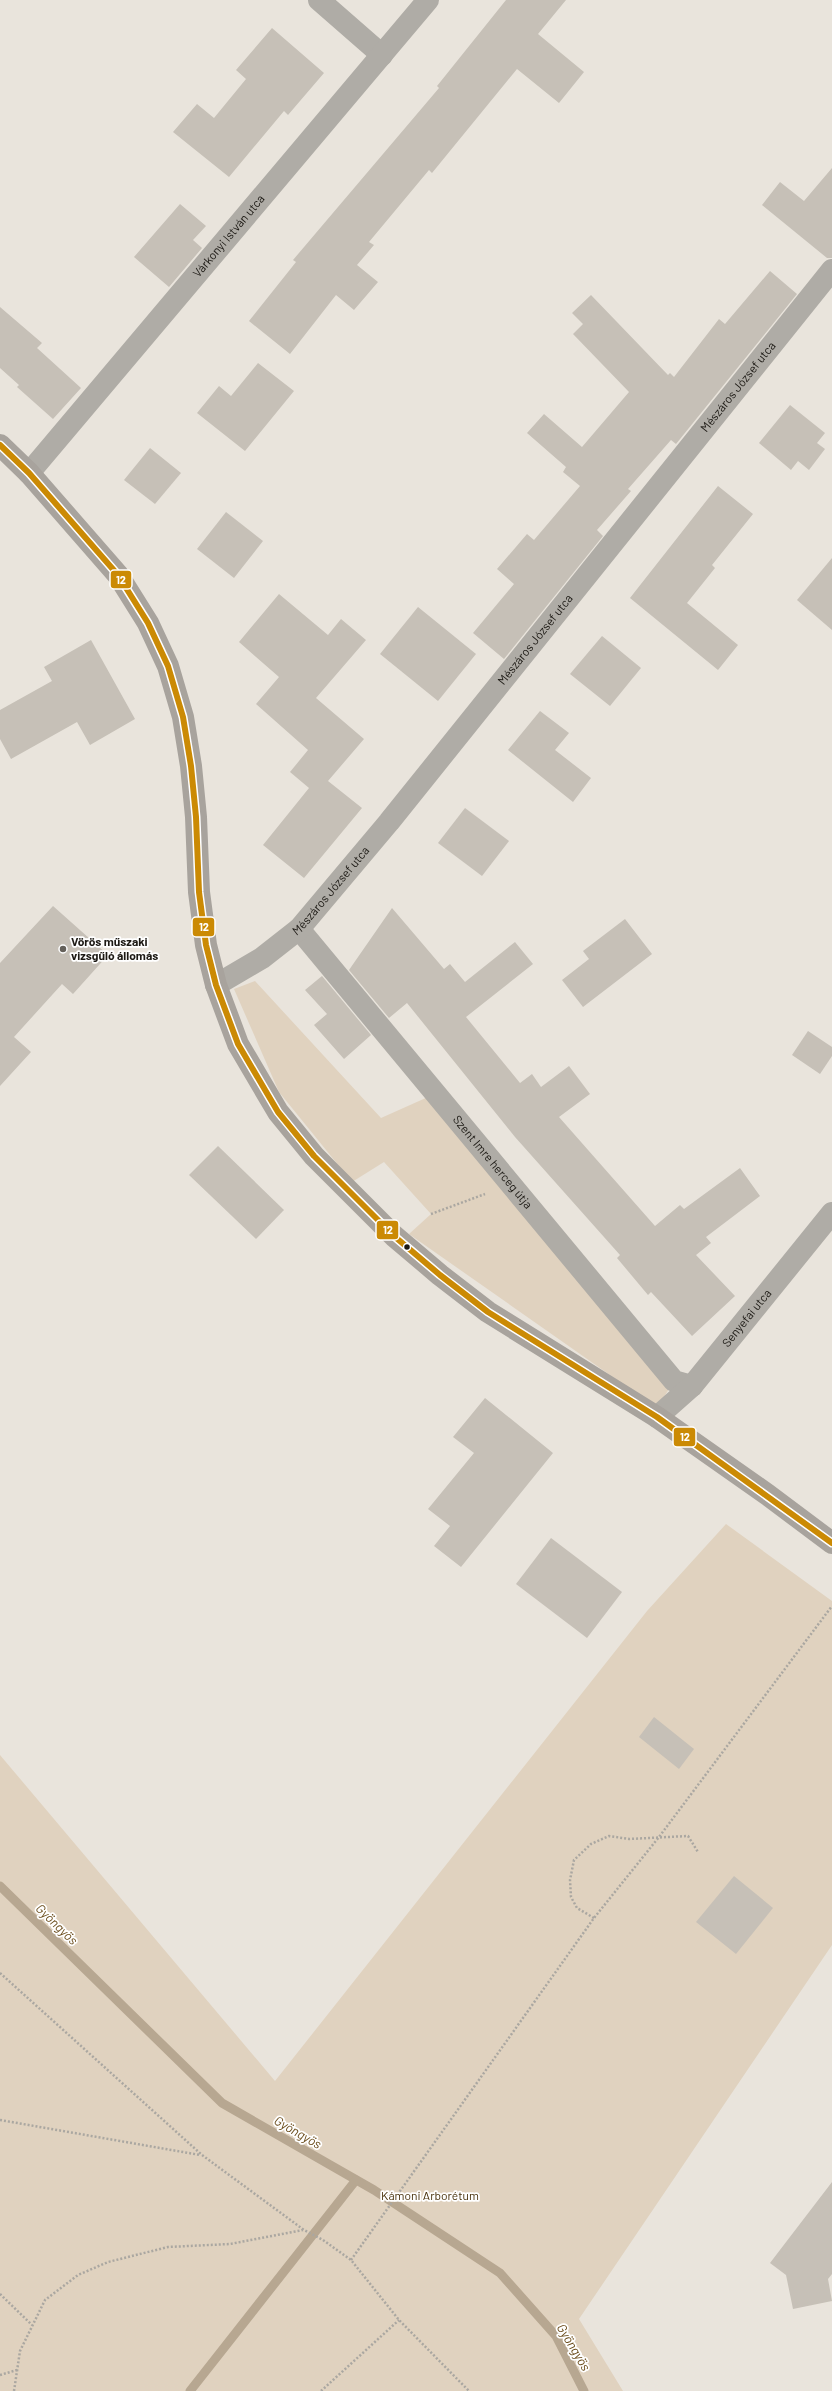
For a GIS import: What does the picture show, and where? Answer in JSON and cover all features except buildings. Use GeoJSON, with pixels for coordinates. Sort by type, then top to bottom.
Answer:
{"type":"FeatureCollection","features":[{"type":"Feature","properties":{"kind":"main road"},"geometry":{"type":"LineString","coordinates":[[0,445],[29,473],[118,575],[148,623],[168,666],[183,717],[191,766],[196,817],[199,892],[206,945],[216,984],[238,1044],[278,1112],[314,1156],[394,1236],[488,1312],[657,1417],[768,1495],[832,1543]]}},
{"type":"Feature","properties":{"kind":"street"},"geometry":{"type":"LineString","coordinates":[[319,0],[382,55]]}},
{"type":"Feature","properties":{"kind":"street","name":"Várkonyi István utca"},"geometry":{"type":"LineString","coordinates":[[29,473],[428,0]]}},
{"type":"Feature","properties":{"kind":"street","name":"Mészáros József utca"},"geometry":{"type":"LineString","coordinates":[[216,984],[262,958],[299,929],[389,822],[832,270]]}},
{"type":"Feature","properties":{"kind":"street","name":"Szent Imre herceg útja"},"geometry":{"type":"LineString","coordinates":[[299,929],[674,1381],[692,1386]]}},
{"type":"Feature","properties":{"kind":"street","name":"Senyefai utca"},"geometry":{"type":"LineString","coordinates":[[657,1417],[692,1386],[832,1213]]}},
{"type":"Feature","properties":{"kind":"path"},"geometry":{"type":"LineString","coordinates":[[431,1214],[511,1184]]}},
{"type":"Feature","properties":{"kind":"path"},"geometry":{"type":"LineString","coordinates":[[352,2260],[379,2219],[594,1918],[659,1837],[832,1606]]}},
{"type":"Feature","properties":{"kind":"path"},"geometry":{"type":"LineString","coordinates":[[594,1918],[577,1908],[571,1897],[570,1880],[574,1860],[591,1844],[609,1836],[629,1839],[688,1836],[698,1852]]}},
{"type":"Feature","properties":{"kind":"path"},"geometry":{"type":"LineString","coordinates":[[0,1973],[202,2155],[304,2230],[323,2240],[352,2260],[399,2320],[469,2391]]}},
{"type":"Feature","properties":{"kind":"path"},"geometry":{"type":"LineString","coordinates":[[0,2120],[202,2155]]}},
{"type":"Feature","properties":{"kind":"path"},"geometry":{"type":"LineString","coordinates":[[14,2391],[20,2351],[44,2300],[78,2275],[108,2262],[168,2247],[230,2244],[304,2230]]}},
{"type":"Feature","properties":{"kind":"path"},"geometry":{"type":"LineString","coordinates":[[0,2294],[32,2325]]}},
{"type":"Feature","properties":{"kind":"path"},"geometry":{"type":"LineString","coordinates":[[321,2391],[399,2320]]}},
{"type":"Feature","properties":{"kind":"path"},"geometry":{"type":"LineString","coordinates":[[0,2375],[17,2370]]}},
{"type":"Feature","properties":{"kind":"green space"},"geometry":{"type":"Polygon","coordinates":[[[255,981],[381,1118],[428,1097],[674,1381],[657,1408],[409,1234],[431,1214],[384,1162],[352,1182],[279,1092],[234,989],[255,981]]]}},
{"type":"Feature","properties":{"kind":"green space","name":"Kámoni Arborétum"},"geometry":{"type":"Polygon","coordinates":[[[726,1524],[832,1601],[832,1945],[579,2319],[623,2391],[0,2391],[0,1755],[275,2081],[647,1611],[726,1524]]]}},
{"type":"Feature","properties":{"kind":"waterway","name":"Gyöngyös"},"geometry":{"type":"LineString","coordinates":[[0,1886],[222,2103],[374,2190],[500,2273],[556,2336],[584,2391]]}},
{"type":"Feature","properties":{"kind":"waterway"},"geometry":{"type":"LineString","coordinates":[[190,2391],[356,2180]]}},
{"type":"Feature","properties":{"kind":"transit line","name":"12"},"geometry":{"type":"LineString","coordinates":[[0,445],[29,473],[118,575],[148,623],[168,666],[183,717],[191,766],[196,817],[199,892],[206,945],[216,985],[238,1044],[278,1112],[314,1156],[394,1236],[440,1275],[488,1312],[657,1417],[832,1543]]}},
{"type":"Feature","properties":{"kind":"place","name":"Vörös műszaki vizsgűló állomás"},"geometry":{"type":"Point","coordinates":[63,949]}}]}
